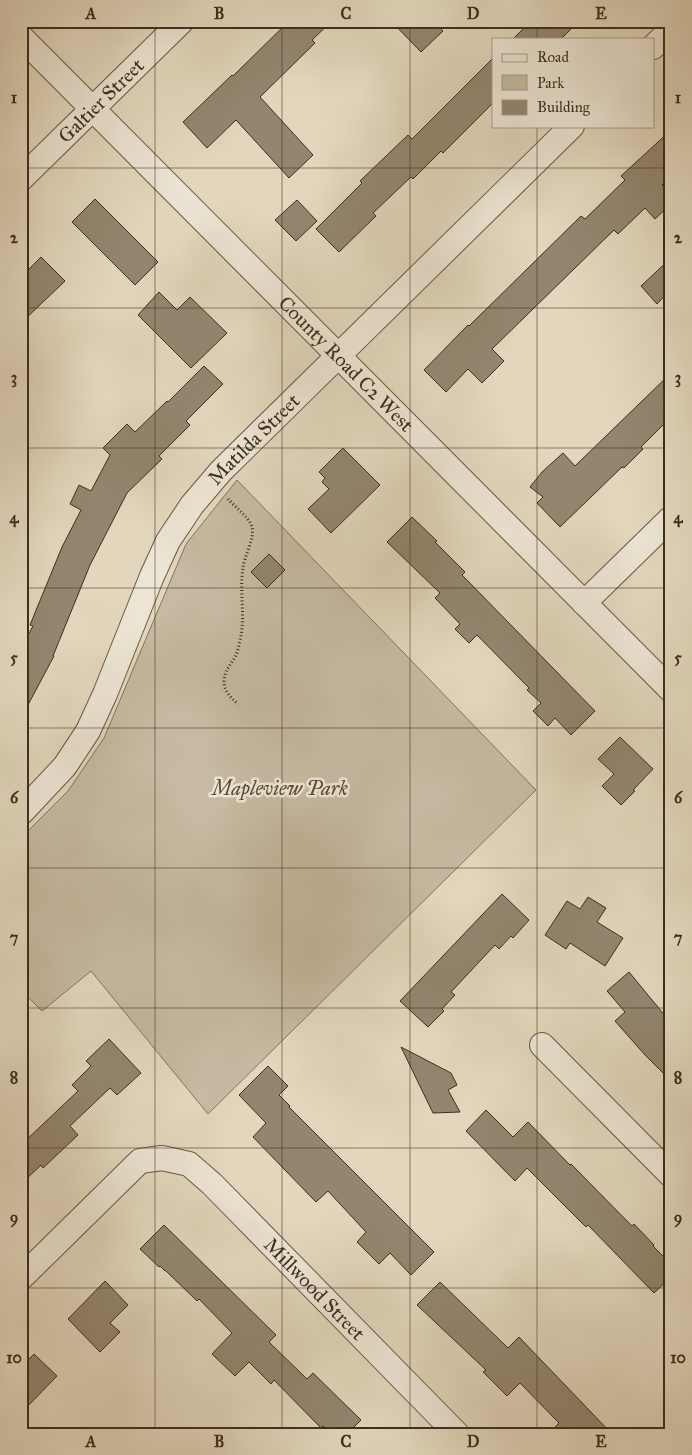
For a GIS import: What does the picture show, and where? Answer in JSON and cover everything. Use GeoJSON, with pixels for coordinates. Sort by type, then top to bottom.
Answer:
{"type":"FeatureCollection","features":[{"type":"Feature","properties":{"kind":"street","name":"Galtier Street"},"geometry":{"type":"LineString","coordinates":[[21,179],[182,21]]}},
{"type":"Feature","properties":{"kind":"street"},"geometry":{"type":"LineString","coordinates":[[654,46],[671,30]]}},
{"type":"Feature","properties":{"kind":"street","name":"County Road C2 West"},"geometry":{"type":"LineString","coordinates":[[21,37],[671,690]]}},
{"type":"Feature","properties":{"kind":"street","name":"Matilda Street"},"geometry":{"type":"LineString","coordinates":[[21,813],[65,766],[88,731],[168,541],[192,505],[221,471],[570,128]]}},
{"type":"Feature","properties":{"kind":"street"},"geometry":{"type":"LineString","coordinates":[[584,603],[671,518]]}},
{"type":"Feature","properties":{"kind":"street"},"geometry":{"type":"LineString","coordinates":[[542,1045],[671,1175]]}},
{"type":"Feature","properties":{"kind":"street","name":"Millwood Street"},"geometry":{"type":"LineString","coordinates":[[21,1278],[140,1161],[162,1158],[189,1164],[212,1184],[457,1434]]}},
{"type":"Feature","properties":{"kind":"path"},"geometry":{"type":"LineString","coordinates":[[211,482],[248,519],[252,524],[253,532],[243,566],[242,628],[240,640],[236,655],[228,666],[224,684],[231,698],[238,704]]}},
{"type":"Feature","properties":{"kind":"green space","name":"Mapleview Park"},"geometry":{"type":"Polygon","coordinates":[[[237,480],[536,790],[208,1114],[91,971],[42,1011],[21,990],[21,838],[68,791],[104,738],[186,544],[237,480]]]}},
{"type":"Feature","properties":{"kind":"building"},"geometry":{"type":"Polygon","coordinates":[[[289,21],[332,21],[312,40],[315,43],[260,97],[313,155],[289,178],[236,120],[207,148],[183,122],[289,21]]]}},
{"type":"Feature","properties":{"kind":"building"},"geometry":{"type":"Polygon","coordinates":[[[391,21],[433,21],[443,31],[421,52],[391,21]]]}},
{"type":"Feature","properties":{"kind":"building"},"geometry":{"type":"Polygon","coordinates":[[[531,21],[579,21],[562,38],[514,38],[531,21]]]}},
{"type":"Feature","properties":{"kind":"building"},"geometry":{"type":"Polygon","coordinates":[[[492,59],[492,104],[443,153],[441,151],[413,179],[411,177],[373,213],[376,216],[339,252],[316,229],[362,183],[360,181],[408,135],[412,139],[492,59]]]}},
{"type":"Feature","properties":{"kind":"building"},"geometry":{"type":"Polygon","coordinates":[[[671,130],[671,176],[662,185],[671,194],[671,204],[655,219],[645,208],[618,234],[614,230],[492,349],[504,361],[482,383],[468,369],[446,392],[424,370],[581,216],[585,219],[625,180],[621,176],[671,130]]]}},
{"type":"Feature","properties":{"kind":"building"},"geometry":{"type":"Polygon","coordinates":[[[95,199],[158,262],[135,285],[72,222],[95,199]]]}},
{"type":"Feature","properties":{"kind":"building"},"geometry":{"type":"Polygon","coordinates":[[[297,200],[317,221],[296,241],[275,220],[297,200]]]}},
{"type":"Feature","properties":{"kind":"building"},"geometry":{"type":"Polygon","coordinates":[[[41,257],[65,281],[21,323],[21,277],[41,257]]]}},
{"type":"Feature","properties":{"kind":"building"},"geometry":{"type":"Polygon","coordinates":[[[671,258],[671,289],[657,304],[641,286],[671,258]]]}},
{"type":"Feature","properties":{"kind":"building"},"geometry":{"type":"Polygon","coordinates":[[[159,292],[177,310],[190,297],[227,333],[191,368],[138,315],[159,292]]]}},
{"type":"Feature","properties":{"kind":"building"},"geometry":{"type":"Polygon","coordinates":[[[204,366],[223,384],[186,421],[190,425],[159,456],[162,459],[127,493],[90,565],[54,656],[21,718],[21,648],[33,626],[30,625],[62,547],[81,510],[70,504],[79,485],[91,491],[110,455],[103,448],[127,424],[135,432],[204,366]]]}},
{"type":"Feature","properties":{"kind":"building"},"geometry":{"type":"Polygon","coordinates":[[[671,373],[671,417],[641,447],[643,449],[624,468],[622,467],[560,527],[537,503],[543,497],[530,487],[542,472],[563,453],[575,466],[671,373]]]}},
{"type":"Feature","properties":{"kind":"building"},"geometry":{"type":"Polygon","coordinates":[[[343,448],[380,485],[331,533],[308,509],[329,489],[322,482],[325,478],[319,472],[343,448]]]}},
{"type":"Feature","properties":{"kind":"building"},"geometry":{"type":"Polygon","coordinates":[[[412,517],[465,572],[462,575],[595,711],[571,735],[555,718],[548,726],[533,711],[541,703],[527,690],[529,688],[477,635],[469,643],[455,629],[460,624],[435,598],[440,593],[387,542],[412,517]]]}},
{"type":"Feature","properties":{"kind":"building"},"geometry":{"type":"Polygon","coordinates":[[[269,554],[285,570],[267,588],[251,572],[269,554]]]}},
{"type":"Feature","properties":{"kind":"building"},"geometry":{"type":"Polygon","coordinates":[[[620,737],[653,769],[621,805],[602,786],[614,774],[598,759],[620,737]]]}},
{"type":"Feature","properties":{"kind":"building"},"geometry":{"type":"Polygon","coordinates":[[[502,894],[529,920],[513,938],[511,936],[499,949],[495,945],[451,992],[455,995],[442,1009],[444,1011],[428,1027],[400,1001],[502,894]]]}},
{"type":"Feature","properties":{"kind":"building"},"geometry":{"type":"Polygon","coordinates":[[[588,897],[606,908],[597,922],[623,938],[605,966],[570,943],[566,949],[545,935],[567,901],[580,909],[588,897]]]}},
{"type":"Feature","properties":{"kind":"building"},"geometry":{"type":"Polygon","coordinates":[[[629,972],[671,1023],[671,1081],[615,1021],[625,1012],[607,991],[629,972]]]}},
{"type":"Feature","properties":{"kind":"building"},"geometry":{"type":"Polygon","coordinates":[[[109,1039],[141,1073],[117,1095],[110,1088],[70,1126],[78,1135],[43,1168],[41,1165],[21,1184],[21,1145],[78,1091],[72,1085],[91,1066],[86,1061],[109,1039]]]}},
{"type":"Feature","properties":{"kind":"building"},"geometry":{"type":"Polygon","coordinates":[[[401,1047],[451,1073],[457,1085],[448,1090],[460,1112],[433,1113],[401,1047]]]}},
{"type":"Feature","properties":{"kind":"building"},"geometry":{"type":"Polygon","coordinates":[[[268,1066],[288,1086],[279,1095],[289,1107],[434,1252],[411,1275],[390,1253],[379,1264],[357,1242],[366,1232],[328,1191],[316,1202],[253,1137],[266,1123],[239,1095],[268,1066]]]}},
{"type":"Feature","properties":{"kind":"building"},"geometry":{"type":"Polygon","coordinates":[[[486,1110],[513,1137],[528,1122],[632,1226],[634,1224],[654,1245],[671,1264],[671,1277],[654,1293],[588,1225],[586,1227],[527,1168],[515,1181],[466,1131],[486,1110]]]}},
{"type":"Feature","properties":{"kind":"building"},"geometry":{"type":"Polygon","coordinates":[[[164,1225],[276,1335],[269,1342],[307,1379],[313,1373],[361,1420],[347,1434],[330,1434],[323,1426],[321,1428],[274,1380],[271,1384],[249,1362],[235,1376],[212,1354],[232,1333],[199,1299],[197,1301],[140,1249],[164,1225]]]}},
{"type":"Feature","properties":{"kind":"building"},"geometry":{"type":"Polygon","coordinates":[[[105,1281],[128,1305],[110,1323],[120,1332],[100,1352],[68,1319],[105,1281]]]}},
{"type":"Feature","properties":{"kind":"building"},"geometry":{"type":"Polygon","coordinates":[[[440,1282],[508,1348],[519,1337],[612,1434],[548,1434],[559,1423],[520,1383],[507,1396],[483,1372],[486,1370],[417,1305],[440,1282]]]}},
{"type":"Feature","properties":{"kind":"building"},"geometry":{"type":"Polygon","coordinates":[[[34,1354],[57,1376],[21,1413],[21,1367],[34,1354]]]}}]}
